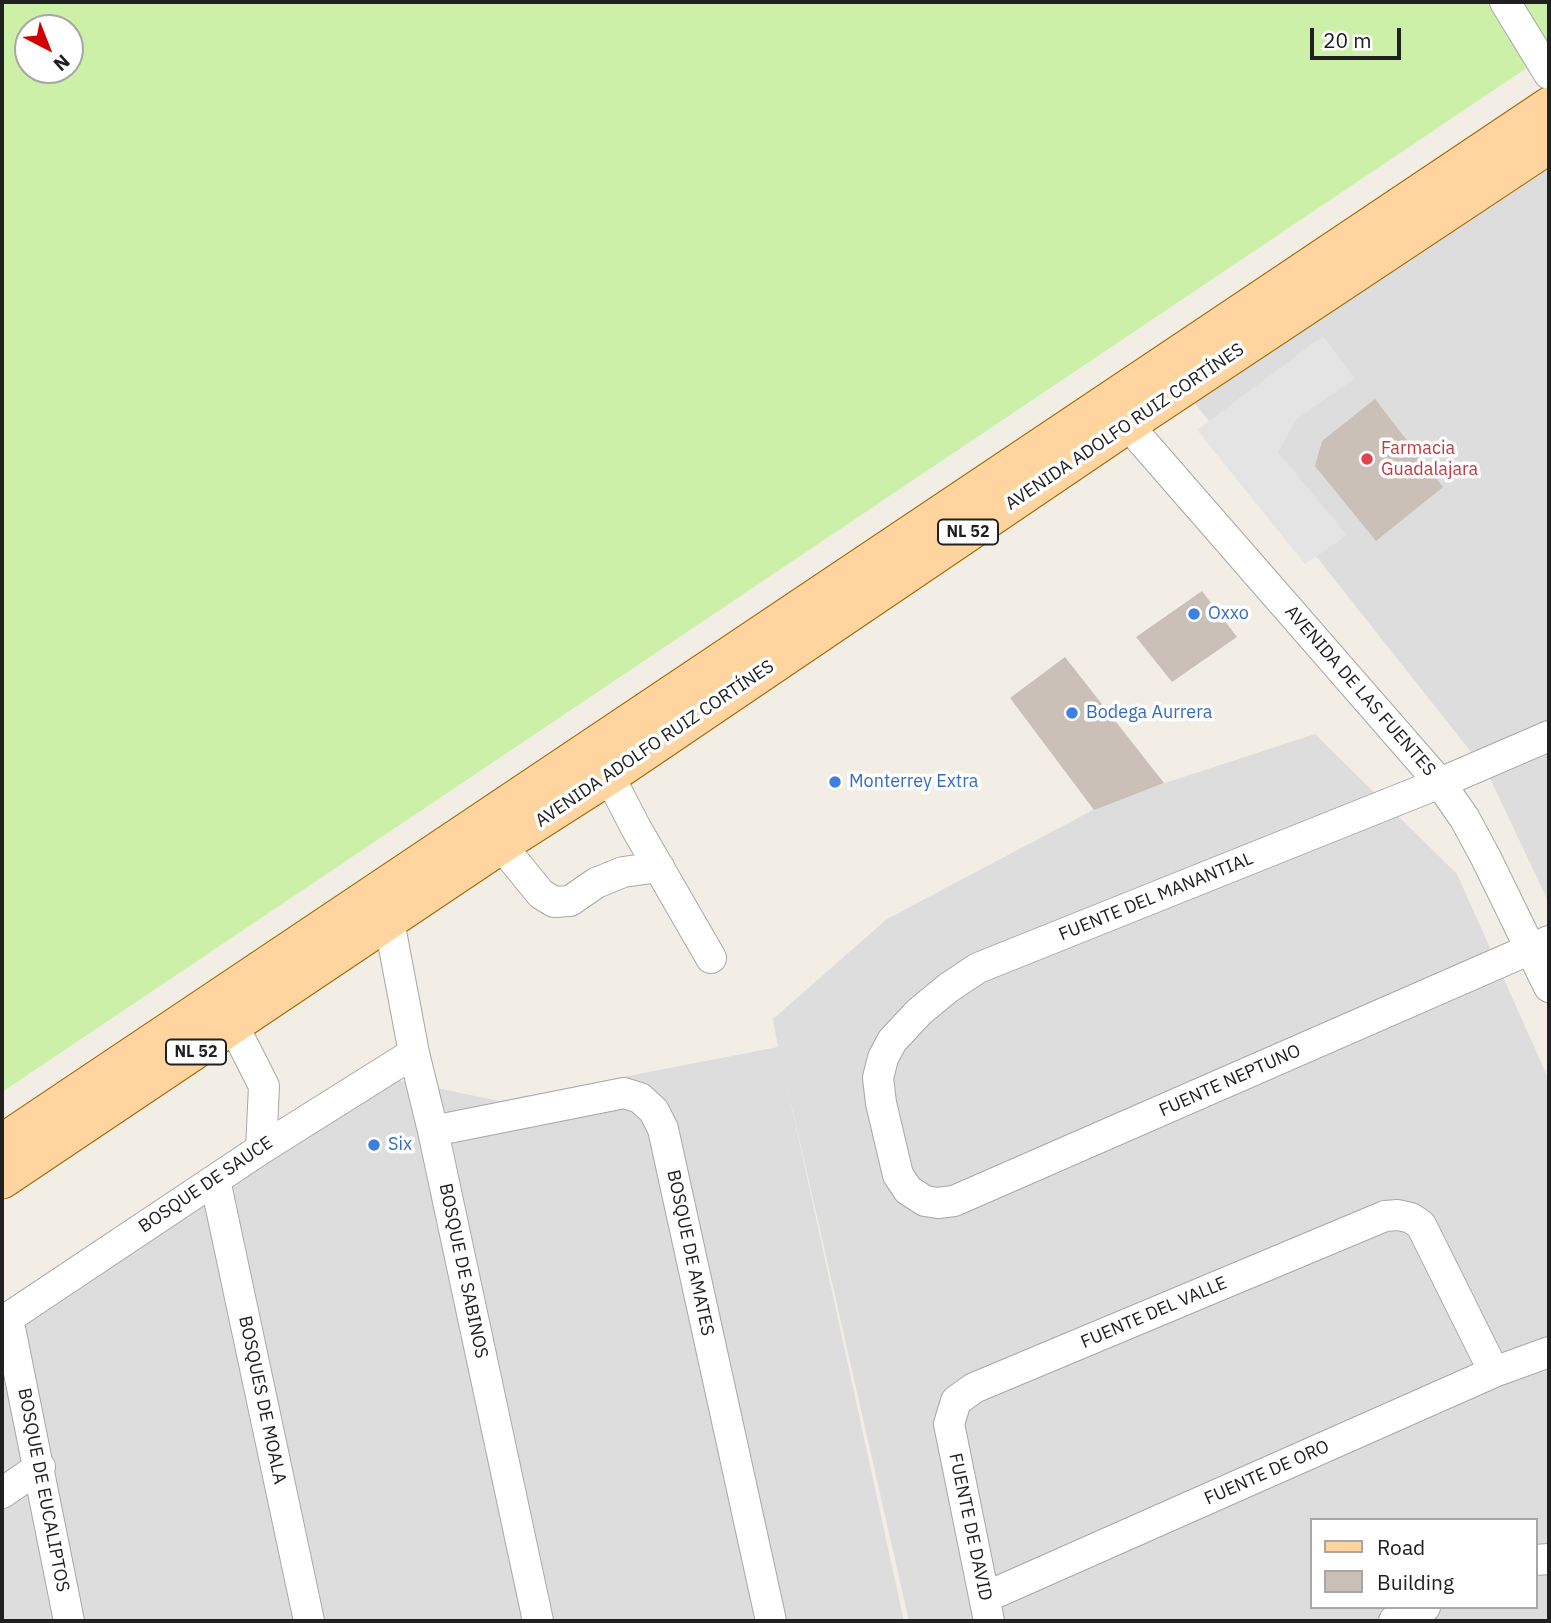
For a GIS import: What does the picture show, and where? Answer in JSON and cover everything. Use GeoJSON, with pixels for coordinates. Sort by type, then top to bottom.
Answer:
{"type":"FeatureCollection","features":[{"type":"Feature","properties":{"kind":"main road"},"geometry":{"type":"LineString","coordinates":[[2,1143],[324,926],[1117,413],[1549,106]]}},
{"type":"Feature","properties":{"kind":"main road","name":"AVENIDA ADOLFO RUIZ CORTÍNES"},"geometry":{"type":"LineString","coordinates":[[388,921],[609,776],[1117,413],[1549,145]]}},
{"type":"Feature","properties":{"kind":"main road","name":"NL 52"},"geometry":{"type":"LineString","coordinates":[[2,1180],[388,921]]}},
{"type":"Feature","properties":{"kind":"street"},"geometry":{"type":"LineString","coordinates":[[1504,2],[1549,74]]}},
{"type":"Feature","properties":{"kind":"street","name":"AVENIDA DE LAS FUENTES"},"geometry":{"type":"LineString","coordinates":[[1117,413],[1440,783],[1465,819],[1541,945],[1549,987]]}},
{"type":"Feature","properties":{"kind":"street","name":"FUENTE DEL MANANTIAL"},"geometry":{"type":"LineString","coordinates":[[925,1201],[908,1190],[898,1175],[881,1103],[878,1078],[883,1058],[892,1041],[919,1012],[947,988],[978,968],[1440,783],[1549,736]]}},
{"type":"Feature","properties":{"kind":"street"},"geometry":{"type":"LineString","coordinates":[[609,776],[711,958]]}},
{"type":"Feature","properties":{"kind":"street"},"geometry":{"type":"LineString","coordinates":[[501,845],[541,894],[554,902],[569,901],[596,883],[624,872],[659,867]]}},
{"type":"Feature","properties":{"kind":"street"},"geometry":{"type":"LineString","coordinates":[[324,926],[354,911],[379,904],[385,910],[388,921]]}},
{"type":"Feature","properties":{"kind":"street","name":"BOSQUE DE SABINOS"},"geometry":{"type":"LineString","coordinates":[[388,921],[414,1053],[538,1621]]}},
{"type":"Feature","properties":{"kind":"street","name":"FUENTE NEPTUNO"},"geometry":{"type":"LineString","coordinates":[[925,1201],[938,1203],[969,1195],[1541,945]]}},
{"type":"Feature","properties":{"kind":"street"},"geometry":{"type":"LineString","coordinates":[[253,974],[229,1009],[229,1017],[264,1086],[261,1149]]}},
{"type":"Feature","properties":{"kind":"street","name":"BOSQUE DE SAUCE"},"geometry":{"type":"LineString","coordinates":[[5,1320],[261,1149],[414,1053]]}},
{"type":"Feature","properties":{"kind":"street","name":"BOSQUE DE AMATES"},"geometry":{"type":"LineString","coordinates":[[433,1131],[624,1093],[640,1098],[654,1111],[663,1129],[771,1621]]}},
{"type":"Feature","properties":{"kind":"street","name":"BOSQUES DE MOALA"},"geometry":{"type":"LineString","coordinates":[[215,1180],[309,1621]]}},
{"type":"Feature","properties":{"kind":"street","name":"FUENTE DEL VALLE"},"geometry":{"type":"LineString","coordinates":[[950,1433],[951,1414],[956,1401],[974,1388],[1385,1216],[1411,1218],[1422,1225],[1494,1373]]}},
{"type":"Feature","properties":{"kind":"street","name":"BOSQUE DE EUCALIPTOS"},"geometry":{"type":"LineString","coordinates":[[5,1320],[40,1467],[69,1621]]}},
{"type":"Feature","properties":{"kind":"street","name":"FUENTE DE ORO"},"geometry":{"type":"LineString","coordinates":[[988,1609],[1494,1373],[1549,1352]]}},
{"type":"Feature","properties":{"kind":"street","name":"FUENTE DE DAVID"},"geometry":{"type":"LineString","coordinates":[[950,1433],[988,1609]]}},
{"type":"Feature","properties":{"kind":"street"},"geometry":{"type":"LineString","coordinates":[[2,1493],[40,1467]]}},
{"type":"Feature","properties":{"kind":"street"},"geometry":{"type":"LineString","coordinates":[[1394,1621],[1421,1609]]}},
{"type":"Feature","properties":{"kind":"shaded area"},"geometry":{"type":"Polygon","coordinates":[[[1549,169],[1549,903],[1487,772],[1193,401],[1549,169]]]}},
{"type":"Feature","properties":{"kind":"shaded area"},"geometry":{"type":"Polygon","coordinates":[[[1323,336],[1355,378],[1296,420],[1278,452],[1347,535],[1305,564],[1197,430],[1323,336]]]}},
{"type":"Feature","properties":{"kind":"shaded area"},"geometry":{"type":"Polygon","coordinates":[[[1315,734],[1457,874],[1549,1080],[1549,1621],[909,1621],[785,1076],[904,1621],[2,1621],[2,1331],[375,1075],[499,1101],[778,1047],[773,1019],[887,919],[1110,801],[1315,734]]]}},
{"type":"Feature","properties":{"kind":"green space"},"geometry":{"type":"Polygon","coordinates":[[[2,2],[1549,2],[1549,53],[2,1092],[2,2]]]}},
{"type":"Feature","properties":{"kind":"building"},"geometry":{"type":"Polygon","coordinates":[[[1375,399],[1443,487],[1376,541],[1315,466],[1322,441],[1375,399]]]}},
{"type":"Feature","properties":{"kind":"building","name":"Oxxo"},"geometry":{"type":"Polygon","coordinates":[[[1202,591],[1237,637],[1172,682],[1136,637],[1202,591]]]}},
{"type":"Feature","properties":{"kind":"building"},"geometry":{"type":"Polygon","coordinates":[[[1065,657],[1164,783],[1094,810],[1010,698],[1065,657]]]}},
{"type":"Feature","properties":{"kind":"place","name":"Farmacia Guadalajara"},"geometry":{"type":"Point","coordinates":[1367,459]}},
{"type":"Feature","properties":{"kind":"place","name":"Oxxo"},"geometry":{"type":"Point","coordinates":[1194,614]}},
{"type":"Feature","properties":{"kind":"place","name":"Bodega Aurrera"},"geometry":{"type":"Point","coordinates":[1072,713]}},
{"type":"Feature","properties":{"kind":"place","name":"Monterrey Extra"},"geometry":{"type":"Point","coordinates":[835,782]}},
{"type":"Feature","properties":{"kind":"place","name":"Six"},"geometry":{"type":"Point","coordinates":[374,1145]}}]}
